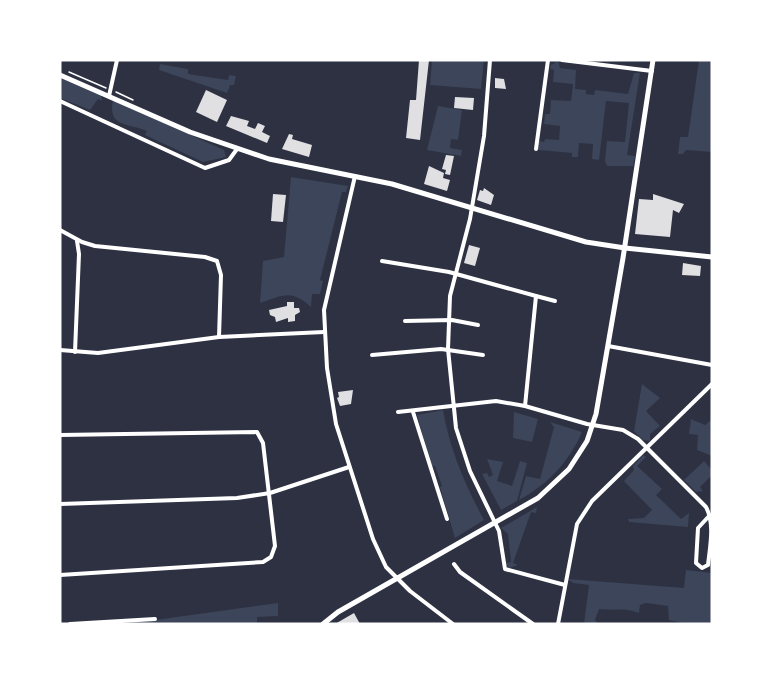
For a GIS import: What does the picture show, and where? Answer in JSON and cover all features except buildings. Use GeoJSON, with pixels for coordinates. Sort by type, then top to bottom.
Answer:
{"type":"FeatureCollection","features":[{"type":"Feature","properties":{"kind":"main road"},"geometry":{"type":"LineString","coordinates":[[323,624],[338,612],[538,498],[560,480],[580,454],[593,425],[608,346],[653,60]]}},
{"type":"Feature","properties":{"kind":"main road"},"geometry":{"type":"LineString","coordinates":[[60,75],[190,132],[237,149],[291,164],[355,176],[428,194],[552,233],[625,248],[712,257]]}},
{"type":"Feature","properties":{"kind":"street"},"geometry":{"type":"LineString","coordinates":[[109,96],[117,60]]}},
{"type":"Feature","properties":{"kind":"street"},"geometry":{"type":"LineString","coordinates":[[490,60],[484,136],[471,208],[455,273],[448,321],[452,406],[466,461],[496,523],[505,569],[565,585]]}},
{"type":"Feature","properties":{"kind":"street"},"geometry":{"type":"LineString","coordinates":[[536,149],[548,60]]}},
{"type":"Feature","properties":{"kind":"street"},"geometry":{"type":"LineString","coordinates":[[562,60],[652,70]]}},
{"type":"Feature","properties":{"kind":"street"},"geometry":{"type":"LineString","coordinates":[[60,101],[200,166],[210,167],[229,160],[237,149]]}},
{"type":"Feature","properties":{"kind":"street"},"geometry":{"type":"LineString","coordinates":[[355,176],[327,288],[324,332],[333,409],[349,467],[377,551],[388,570],[453,624]]}},
{"type":"Feature","properties":{"kind":"street"},"geometry":{"type":"LineString","coordinates":[[60,230],[77,240],[95,246],[195,256],[217,261],[221,275],[219,337]]}},
{"type":"Feature","properties":{"kind":"street"},"geometry":{"type":"LineString","coordinates":[[75,352],[79,254],[77,240]]}},
{"type":"Feature","properties":{"kind":"street"},"geometry":{"type":"LineString","coordinates":[[382,261],[455,273],[555,301]]}},
{"type":"Feature","properties":{"kind":"street"},"geometry":{"type":"LineString","coordinates":[[525,406],[536,296]]}},
{"type":"Feature","properties":{"kind":"street"},"geometry":{"type":"LineString","coordinates":[[405,321],[448,321],[478,325]]}},
{"type":"Feature","properties":{"kind":"street"},"geometry":{"type":"LineString","coordinates":[[60,350],[106,352],[219,337],[324,332]]}},
{"type":"Feature","properties":{"kind":"street"},"geometry":{"type":"LineString","coordinates":[[608,346],[712,365]]}},
{"type":"Feature","properties":{"kind":"street"},"geometry":{"type":"LineString","coordinates":[[372,355],[448,349],[483,355]]}},
{"type":"Feature","properties":{"kind":"street"},"geometry":{"type":"LineString","coordinates":[[558,624],[579,518],[592,501],[712,384]]}},
{"type":"Feature","properties":{"kind":"street"},"geometry":{"type":"LineString","coordinates":[[398,412],[491,401],[525,406],[628,432],[647,447],[698,499],[710,515],[708,565],[702,568],[696,563],[698,528],[710,515]]}},
{"type":"Feature","properties":{"kind":"street"},"geometry":{"type":"LineString","coordinates":[[413,412],[447,519]]}},
{"type":"Feature","properties":{"kind":"street"},"geometry":{"type":"LineString","coordinates":[[60,435],[156,435],[253,430],[262,438],[275,546],[268,560],[60,575]]}},
{"type":"Feature","properties":{"kind":"street"},"geometry":{"type":"LineString","coordinates":[[60,504],[237,498],[270,493],[349,467]]}},
{"type":"Feature","properties":{"kind":"street"},"geometry":{"type":"LineString","coordinates":[[454,564],[460,572],[533,624]]}},
{"type":"Feature","properties":{"kind":"street"},"geometry":{"type":"LineString","coordinates":[[70,624],[156,619]]}},
{"type":"Feature","properties":{"kind":"shaded area"},"geometry":{"type":"Polygon","coordinates":[[[432,60],[484,60],[481,89],[430,85],[432,60]]]}},
{"type":"Feature","properties":{"kind":"shaded area"},"geometry":{"type":"Polygon","coordinates":[[[699,60],[712,60],[712,152],[686,150],[683,154],[678,154],[680,137],[688,137],[699,60]]]}},
{"type":"Feature","properties":{"kind":"shaded area"},"geometry":{"type":"Polygon","coordinates":[[[558,61],[560,68],[576,70],[575,89],[586,90],[586,94],[594,95],[595,90],[628,94],[634,73],[640,73],[627,155],[635,156],[633,166],[607,166],[605,161],[607,141],[625,142],[629,103],[606,101],[599,160],[592,159],[593,144],[579,143],[578,157],[572,157],[572,153],[538,150],[539,141],[559,140],[560,126],[544,124],[545,114],[550,114],[551,100],[571,101],[573,84],[553,82],[554,70],[550,69],[551,65],[558,61]]]}},
{"type":"Feature","properties":{"kind":"shaded area"},"geometry":{"type":"Polygon","coordinates":[[[160,64],[188,69],[188,74],[228,80],[229,75],[236,76],[234,85],[230,85],[227,93],[159,70],[160,64]]]}},
{"type":"Feature","properties":{"kind":"shaded area"},"geometry":{"type":"Polygon","coordinates":[[[60,77],[101,94],[102,101],[98,99],[90,110],[60,98],[60,77]]]}},
{"type":"Feature","properties":{"kind":"shaded area"},"geometry":{"type":"Polygon","coordinates":[[[113,100],[224,150],[226,157],[203,162],[145,135],[147,131],[121,123],[113,116],[113,100]]]}},
{"type":"Feature","properties":{"kind":"shaded area"},"geometry":{"type":"Polygon","coordinates":[[[438,106],[462,110],[458,140],[451,139],[450,148],[462,150],[461,156],[427,150],[438,106]]]}},
{"type":"Feature","properties":{"kind":"shaded area"},"geometry":{"type":"Polygon","coordinates":[[[291,177],[348,186],[346,192],[342,192],[320,280],[323,281],[320,294],[312,294],[311,307],[298,298],[287,295],[260,303],[263,261],[284,257],[291,177]]]}},
{"type":"Feature","properties":{"kind":"shaded area"},"geometry":{"type":"Polygon","coordinates":[[[642,384],[660,398],[646,411],[660,426],[650,434],[650,441],[643,440],[634,431],[642,384]]]}},
{"type":"Feature","properties":{"kind":"shaded area"},"geometry":{"type":"Polygon","coordinates":[[[443,410],[459,467],[484,520],[455,538],[440,487],[442,486],[435,466],[432,466],[417,415],[443,410]]]}},
{"type":"Feature","properties":{"kind":"shaded area"},"geometry":{"type":"Polygon","coordinates":[[[514,412],[538,419],[532,442],[513,438],[514,412]]]}},
{"type":"Feature","properties":{"kind":"shaded area"},"geometry":{"type":"Polygon","coordinates":[[[691,419],[705,425],[712,419],[712,456],[697,450],[698,435],[689,434],[691,419]]]}},
{"type":"Feature","properties":{"kind":"shaded area"},"geometry":{"type":"Polygon","coordinates":[[[550,422],[582,432],[571,453],[556,471],[539,487],[519,500],[526,476],[540,479],[554,427],[550,422]]]}},
{"type":"Feature","properties":{"kind":"shaded area"},"geometry":{"type":"Polygon","coordinates":[[[643,455],[646,457],[637,466],[662,489],[656,495],[681,519],[689,513],[688,527],[629,522],[628,519],[644,518],[652,510],[624,481],[643,455]]]}},
{"type":"Feature","properties":{"kind":"shaded area"},"geometry":{"type":"Polygon","coordinates":[[[487,459],[503,462],[497,481],[512,486],[520,461],[527,463],[517,501],[501,510],[482,474],[487,473],[489,477],[493,475],[487,459]]]}},
{"type":"Feature","properties":{"kind":"shaded area"},"geometry":{"type":"Polygon","coordinates":[[[704,461],[712,470],[712,475],[700,487],[703,491],[696,492],[684,480],[704,461]]]}},
{"type":"Feature","properties":{"kind":"shaded area"},"geometry":{"type":"Polygon","coordinates":[[[537,507],[536,513],[531,512],[513,563],[518,565],[509,568],[506,563],[511,562],[508,534],[501,528],[537,507]]]}},
{"type":"Feature","properties":{"kind":"shaded area"},"geometry":{"type":"Polygon","coordinates":[[[686,570],[712,573],[712,624],[687,624],[669,620],[668,606],[646,603],[640,605],[639,613],[599,609],[595,620],[598,624],[584,624],[589,585],[573,583],[568,579],[684,588],[686,570]]]}},
{"type":"Feature","properties":{"kind":"shaded area"},"geometry":{"type":"Polygon","coordinates":[[[278,603],[278,616],[257,617],[257,624],[90,624],[155,620],[278,603]]]}}]}
